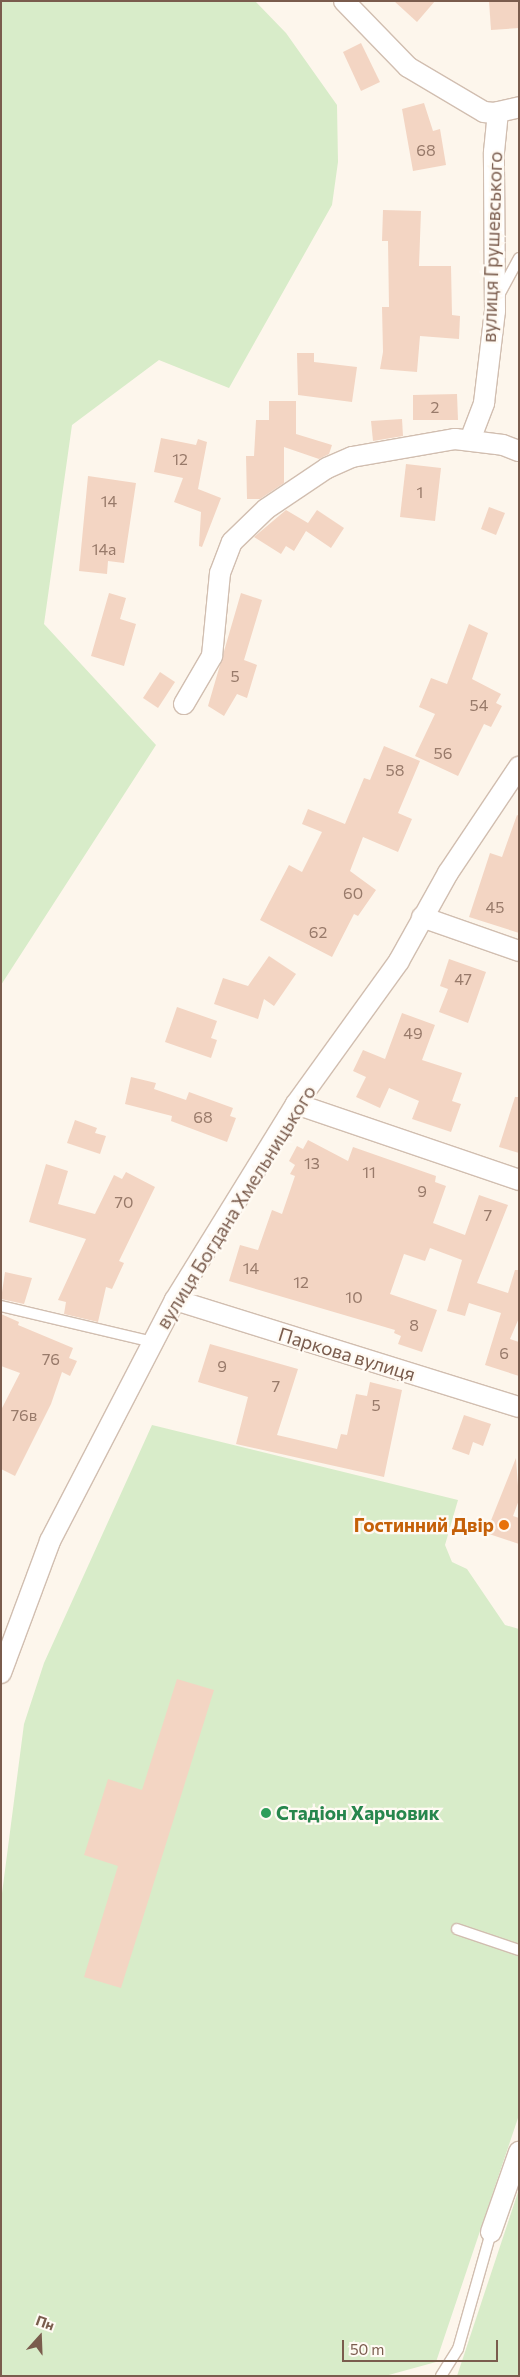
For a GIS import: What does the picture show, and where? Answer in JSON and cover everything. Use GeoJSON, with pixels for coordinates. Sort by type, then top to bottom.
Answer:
{"type":"FeatureCollection","features":[{"type":"Feature","properties":{"kind":"street"},"geometry":{"type":"LineString","coordinates":[[344,1],[408,68],[484,112],[496,113],[519,106]]}},
{"type":"Feature","properties":{"kind":"street","name":"вулиця Грушевського"},"geometry":{"type":"LineString","coordinates":[[470,440],[484,403],[495,302],[494,152],[496,113]]}},
{"type":"Feature","properties":{"kind":"street"},"geometry":{"type":"LineString","coordinates":[[184,704],[212,656],[220,573],[232,542],[266,509],[327,468],[352,457],[470,440],[519,451]]}},
{"type":"Feature","properties":{"kind":"street","name":"вулиця Богдана Хмельницького"},"geometry":{"type":"LineString","coordinates":[[1,1673],[50,1541],[175,1300],[296,1104],[399,961],[422,917],[499,794],[519,768]]}},
{"type":"Feature","properties":{"kind":"street"},"geometry":{"type":"LineString","coordinates":[[422,917],[519,951]]}},
{"type":"Feature","properties":{"kind":"street"},"geometry":{"type":"LineString","coordinates":[[296,1104],[519,1180]]}},
{"type":"Feature","properties":{"kind":"street","name":"Паркова вулиця"},"geometry":{"type":"LineString","coordinates":[[175,1300],[519,1407]]}},
{"type":"Feature","properties":{"kind":"street"},"geometry":{"type":"LineString","coordinates":[[492,2232],[519,2152]]}},
{"type":"Feature","properties":{"kind":"lane"},"geometry":{"type":"LineString","coordinates":[[495,302],[519,258]]}},
{"type":"Feature","properties":{"kind":"lane"},"geometry":{"type":"LineString","coordinates":[[1,1306],[153,1342]]}},
{"type":"Feature","properties":{"kind":"lane"},"geometry":{"type":"LineString","coordinates":[[457,1928],[519,1950]]}},
{"type":"Feature","properties":{"kind":"lane"},"geometry":{"type":"LineString","coordinates":[[441,2376],[458,2349],[492,2232]]}},
{"type":"Feature","properties":{"kind":"green space"},"geometry":{"type":"Polygon","coordinates":[[[1,1],[255,1],[286,33],[337,105],[338,162],[332,205],[229,388],[159,360],[72,425],[44,624],[156,745],[1,985],[1,1]]]}},
{"type":"Feature","properties":{"kind":"green space","name":"Стадіон Харчовик"},"geometry":{"type":"Polygon","coordinates":[[[152,1425],[458,1500],[445,1545],[452,1562],[467,1569],[505,1625],[519,1629],[519,2115],[436,2362],[385,2376],[1,2376],[1,1901],[24,1724],[44,1663],[152,1425]]]}},
{"type":"Feature","properties":{"kind":"green space"},"geometry":{"type":"Polygon","coordinates":[[[519,2189],[519,2376],[457,2376],[519,2189]]]}},
{"type":"Feature","properties":{"kind":"building"},"geometry":{"type":"Polygon","coordinates":[[[394,1],[435,1],[417,22],[394,1]]]}},
{"type":"Feature","properties":{"kind":"building"},"geometry":{"type":"Polygon","coordinates":[[[489,1],[519,1],[519,28],[491,30],[489,1]]]}},
{"type":"Feature","properties":{"kind":"building"},"geometry":{"type":"Polygon","coordinates":[[[361,43],[380,82],[361,91],[343,52],[361,43]]]}},
{"type":"Feature","properties":{"kind":"building"},"geometry":{"type":"Polygon","coordinates":[[[424,103],[433,131],[440,129],[446,165],[413,171],[402,109],[424,103]]]}},
{"type":"Feature","properties":{"kind":"building"},"geometry":{"type":"Polygon","coordinates":[[[383,210],[421,211],[419,266],[451,266],[452,315],[460,316],[459,339],[420,336],[417,372],[380,369],[383,352],[382,307],[389,307],[388,241],[382,241],[383,210]]]}},
{"type":"Feature","properties":{"kind":"building"},"geometry":{"type":"Polygon","coordinates":[[[297,353],[314,353],[314,362],[357,367],[352,402],[298,395],[297,353]]]}},
{"type":"Feature","properties":{"kind":"building"},"geometry":{"type":"Polygon","coordinates":[[[457,394],[458,420],[413,420],[413,395],[457,394]]]}},
{"type":"Feature","properties":{"kind":"building"},"geometry":{"type":"Polygon","coordinates":[[[269,401],[296,401],[296,434],[332,445],[329,454],[319,459],[284,447],[284,483],[260,499],[247,499],[246,456],[254,456],[256,420],[269,420],[269,401]]]}},
{"type":"Feature","properties":{"kind":"building"},"geometry":{"type":"Polygon","coordinates":[[[402,419],[403,436],[373,441],[371,421],[402,419]]]}},
{"type":"Feature","properties":{"kind":"building"},"geometry":{"type":"Polygon","coordinates":[[[161,438],[196,445],[198,439],[207,442],[198,489],[221,498],[202,547],[199,546],[201,512],[174,502],[183,478],[154,472],[161,438]]]}},
{"type":"Feature","properties":{"kind":"building"},"geometry":{"type":"Polygon","coordinates":[[[406,464],[441,468],[435,521],[400,517],[406,464]]]}},
{"type":"Feature","properties":{"kind":"building"},"geometry":{"type":"Polygon","coordinates":[[[88,476],[136,483],[124,563],[108,561],[107,574],[79,571],[88,476]]]}},
{"type":"Feature","properties":{"kind":"building"},"geometry":{"type":"Polygon","coordinates":[[[489,507],[505,513],[496,535],[481,529],[489,507]]]}},
{"type":"Feature","properties":{"kind":"building"},"geometry":{"type":"Polygon","coordinates":[[[286,510],[308,523],[317,510],[344,528],[331,548],[306,531],[294,551],[286,546],[281,554],[254,537],[286,510]]]}},
{"type":"Feature","properties":{"kind":"building"},"geometry":{"type":"Polygon","coordinates":[[[109,593],[126,598],[120,619],[136,624],[124,666],[91,656],[109,593]]]}},
{"type":"Feature","properties":{"kind":"building"},"geometry":{"type":"Polygon","coordinates":[[[241,593],[262,600],[244,660],[257,665],[247,698],[237,694],[224,716],[208,706],[241,593]]]}},
{"type":"Feature","properties":{"kind":"building"},"geometry":{"type":"Polygon","coordinates":[[[469,624],[488,633],[472,679],[501,694],[496,703],[502,706],[491,727],[484,724],[458,776],[415,756],[435,714],[419,707],[431,678],[447,684],[469,624]]]}},
{"type":"Feature","properties":{"kind":"building"},"geometry":{"type":"Polygon","coordinates":[[[160,672],[175,682],[158,708],[143,698],[160,672]]]}},
{"type":"Feature","properties":{"kind":"building"},"geometry":{"type":"Polygon","coordinates":[[[384,746],[420,761],[398,813],[412,819],[398,852],[363,837],[350,871],[376,890],[358,916],[354,914],[332,957],[260,920],[289,865],[302,872],[322,832],[302,824],[308,809],[345,824],[364,778],[370,780],[384,746]]]}},
{"type":"Feature","properties":{"kind":"building"},"geometry":{"type":"Polygon","coordinates":[[[517,815],[519,816],[519,933],[469,917],[490,853],[502,857],[517,815]]]}},
{"type":"Feature","properties":{"kind":"building"},"geometry":{"type":"Polygon","coordinates":[[[269,956],[296,974],[274,1006],[264,999],[258,1019],[214,1004],[223,978],[248,986],[269,956]]]}},
{"type":"Feature","properties":{"kind":"building"},"geometry":{"type":"Polygon","coordinates":[[[449,959],[486,972],[468,1023],[439,1012],[448,989],[440,986],[449,959]]]}},
{"type":"Feature","properties":{"kind":"building"},"geometry":{"type":"Polygon","coordinates":[[[177,1007],[217,1021],[211,1038],[217,1040],[211,1058],[165,1042],[177,1007]]]}},
{"type":"Feature","properties":{"kind":"building"},"geometry":{"type":"Polygon","coordinates":[[[402,1013],[435,1025],[422,1060],[462,1073],[452,1101],[461,1104],[451,1132],[412,1119],[419,1101],[389,1088],[380,1108],[356,1097],[366,1077],[353,1071],[363,1050],[385,1059],[402,1013]]]}},
{"type":"Feature","properties":{"kind":"building"},"geometry":{"type":"Polygon","coordinates":[[[131,1077],[156,1083],[154,1089],[186,1100],[189,1092],[233,1108],[230,1116],[236,1118],[227,1142],[171,1121],[172,1116],[125,1104],[131,1077]]]}},
{"type":"Feature","properties":{"kind":"building"},"geometry":{"type":"Polygon","coordinates":[[[515,1097],[519,1097],[519,1153],[499,1147],[515,1097]]]}},
{"type":"Feature","properties":{"kind":"building"},"geometry":{"type":"Polygon","coordinates":[[[75,1120],[97,1128],[95,1133],[106,1136],[100,1154],[67,1143],[75,1120]]]}},
{"type":"Feature","properties":{"kind":"building"},"geometry":{"type":"Polygon","coordinates":[[[308,1140],[348,1161],[353,1147],[436,1176],[435,1182],[446,1186],[433,1223],[465,1235],[479,1195],[508,1205],[477,1283],[508,1293],[515,1270],[519,1270],[519,1318],[510,1339],[519,1342],[519,1376],[485,1365],[501,1313],[469,1303],[465,1316],[447,1311],[462,1260],[430,1248],[425,1261],[404,1254],[390,1294],[437,1310],[422,1352],[398,1344],[401,1336],[394,1333],[395,1330],[229,1281],[240,1245],[258,1250],[272,1210],[282,1214],[295,1176],[290,1174],[295,1165],[289,1161],[297,1146],[303,1149],[308,1140]]]}},
{"type":"Feature","properties":{"kind":"building"},"geometry":{"type":"Polygon","coordinates":[[[46,1164],[68,1171],[58,1204],[95,1214],[114,1175],[122,1179],[126,1172],[155,1187],[119,1261],[124,1263],[112,1289],[106,1287],[98,1322],[64,1314],[66,1302],[58,1300],[86,1239],[29,1222],[46,1164]]]}},
{"type":"Feature","properties":{"kind":"building"},"geometry":{"type":"Polygon","coordinates":[[[5,1272],[32,1278],[24,1304],[1,1299],[5,1272]]]}},
{"type":"Feature","properties":{"kind":"building"},"geometry":{"type":"Polygon","coordinates":[[[1,1314],[19,1322],[18,1325],[73,1348],[69,1358],[77,1361],[70,1376],[62,1372],[51,1404],[15,1476],[1,1469],[1,1410],[20,1373],[1,1366],[1,1314]]]}},
{"type":"Feature","properties":{"kind":"building"},"geometry":{"type":"Polygon","coordinates":[[[210,1344],[298,1369],[277,1435],[337,1449],[341,1434],[347,1435],[356,1394],[367,1396],[370,1382],[402,1390],[384,1477],[236,1444],[248,1397],[198,1382],[210,1344]]]}},
{"type":"Feature","properties":{"kind":"building"},"geometry":{"type":"Polygon","coordinates":[[[464,1415],[491,1424],[483,1446],[473,1442],[469,1455],[452,1449],[464,1415]]]}},
{"type":"Feature","properties":{"kind":"building"},"geometry":{"type":"Polygon","coordinates":[[[516,1458],[519,1500],[513,1516],[519,1518],[519,1544],[486,1533],[516,1458]]]}},
{"type":"Feature","properties":{"kind":"building"},"geometry":{"type":"Polygon","coordinates":[[[177,1679],[214,1690],[121,1988],[84,1977],[118,1866],[84,1855],[108,1779],[142,1790],[177,1679]]]}},
{"type":"Feature","properties":{"kind":"place","name":"Гостинний Двір"},"geometry":{"type":"Point","coordinates":[504,1525]}},
{"type":"Feature","properties":{"kind":"place","name":"Стадіон Харчовик"},"geometry":{"type":"Point","coordinates":[266,1813]}}]}
